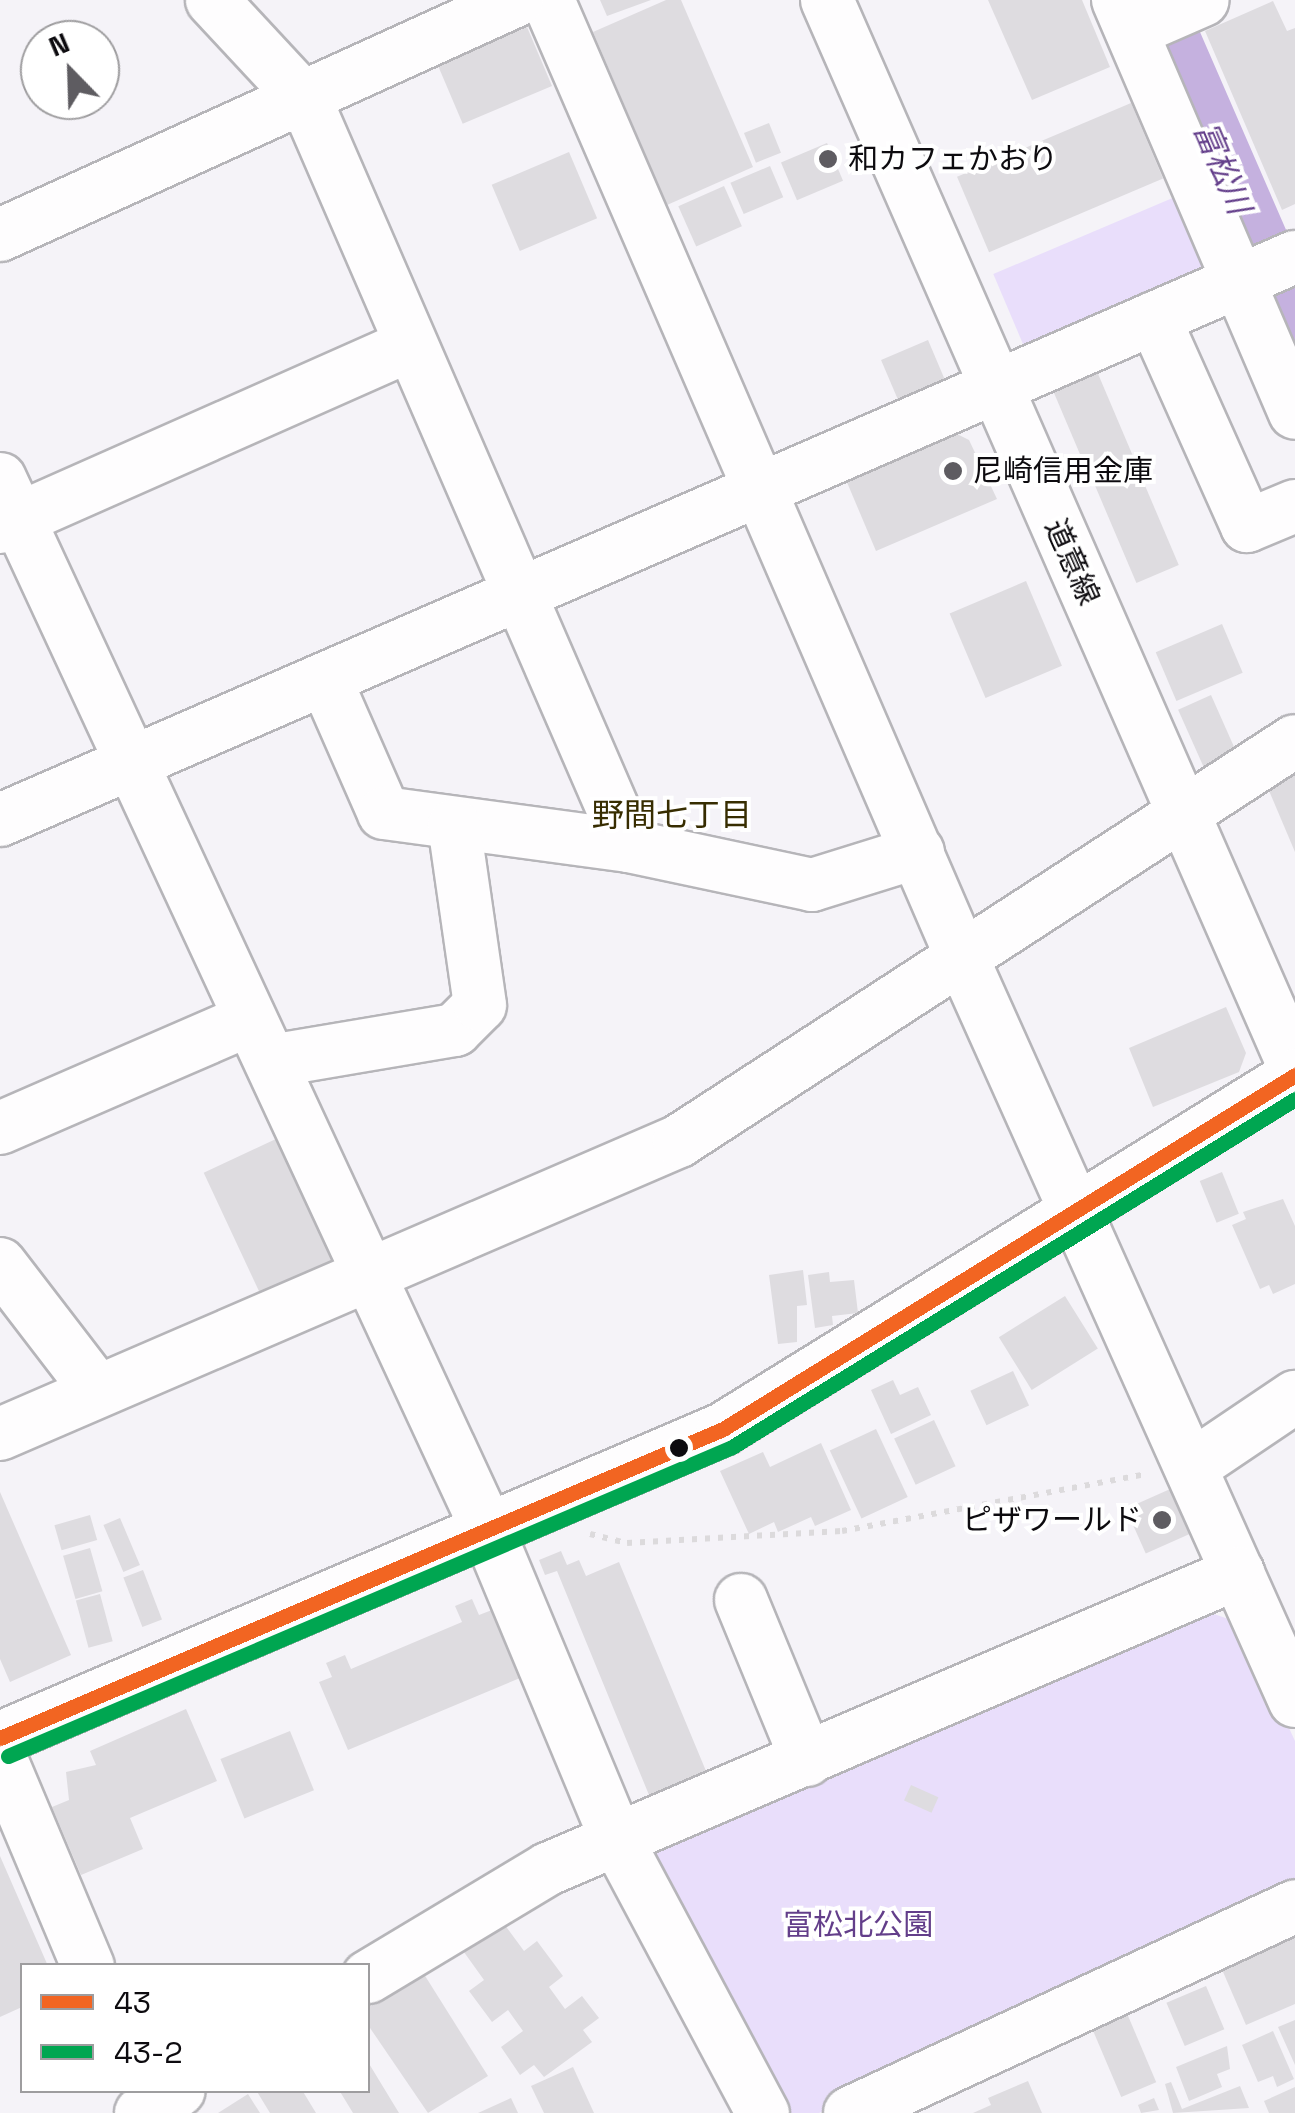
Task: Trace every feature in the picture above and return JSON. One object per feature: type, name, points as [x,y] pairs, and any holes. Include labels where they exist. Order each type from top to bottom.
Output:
[{"type":"street","points":[[212,0],[306,100],[629,846]]},
{"type":"street","points":[[548,0],[764,489],[964,960],[1082,1212],[1295,1701]]},
{"type":"street","name":"道意線","points":[[827,0],[1295,1071]]},
{"type":"street","points":[[0,235],[306,100],[492,5]]},
{"type":"street","points":[[1155,14],[1265,269],[1295,413]]},
{"type":"street","points":[[0,820],[1265,269]]},
{"type":"street","points":[[1154,318],[1247,526],[1295,506]]},
{"type":"street","points":[[410,345],[6,509],[133,764],[372,1277],[489,1533],[617,1840],[762,2113]]},
{"type":"street","points":[[326,681],[384,813],[629,846],[812,884],[918,852]]},
{"type":"street","points":[[0,1434],[96,1389],[372,1277],[679,1141],[964,960],[1295,741]]},
{"type":"street","points":[[0,1128],[260,1040],[455,1030],[480,1006],[454,825]]},
{"type":"street","points":[[0,1738],[489,1533],[748,1416],[1082,1212],[1295,1071]]},
{"type":"street","points":[[3,1273],[96,1389]]},
{"type":"street","points":[[1194,1466],[1295,1397]]},
{"type":"street","points":[[370,1976],[548,1869],[1238,1573]]},
{"type":"street","points":[[741,1600],[808,1760]]},
{"type":"street","points":[[0,1757],[87,1963]]},
{"type":"street","points":[[850,2113],[1295,1906]]},
{"type":"path","points":[[570,1529],[627,1542],[842,1531],[1194,1466]]},
{"type":"green space","points":[[1182,194],[1213,268],[1025,348],[993,274]]},
{"type":"green space","name":"富松北公園","points":[[1208,1612],[1240,1623],[1295,1741],[1295,1891],[819,2113],[781,2113],[648,1868],[659,1843]]},
{"type":"building","points":[[600,0],[651,0],[607,16]]},
{"type":"building","points":[[666,0],[681,0],[753,167],[667,205],[593,32]]},
{"type":"building","points":[[988,0],[1082,0],[1110,67],[1032,100]]},
{"type":"building","points":[[1273,1],[1287,31],[1295,28],[1295,204],[1282,210],[1205,31]]},
{"type":"building","points":[[527,27],[552,86],[463,124],[438,65]]},
{"type":"building","points":[[1131,103],[1163,178],[989,252],[957,177]]},
{"type":"building","points":[[769,123],[781,153],[756,163],[744,133]]},
{"type":"building","points":[[827,143],[843,181],[797,200],[781,163]]},
{"type":"building","points":[[569,152],[597,218],[520,251],[492,185]]},
{"type":"building","points":[[770,166],[783,197],[744,214],[730,183]]},
{"type":"building","points":[[724,186],[742,226],[696,247],[678,206]]},
{"type":"building","points":[[928,340],[948,387],[901,407],[881,360]]},
{"type":"building","points":[[1093,362],[1133,457],[1089,476],[1049,381]]},
{"type":"building","points":[[955,433],[969,440],[997,499],[876,551],[846,480]]},
{"type":"building","points":[[1135,462],[1179,565],[1136,583],[1093,480]]},
{"type":"building","points":[[1026,581],[1062,666],[986,698],[950,613]]},
{"type":"building","points":[[1222,624],[1243,673],[1176,701],[1156,652]]},
{"type":"building","points":[[1211,695],[1236,752],[1203,766],[1178,710]]},
{"type":"building","points":[[1295,775],[1295,852],[1267,786]]},
{"type":"building","points":[[1226,1007],[1246,1053],[1239,1072],[1153,1107],[1129,1048]]},
{"type":"building","points":[[278,1138],[335,1259],[260,1294],[204,1173]]},
{"type":"building","points":[[1222,1172],[1239,1214],[1217,1223],[1200,1181]]},
{"type":"building","points":[[1283,1199],[1295,1226],[1295,1284],[1273,1294],[1269,1285],[1260,1289],[1232,1225],[1246,1219],[1243,1212]]},
{"type":"building","points":[[803,1270],[807,1305],[797,1306],[797,1342],[778,1344],[769,1275]]},
{"type":"building","points":[[829,1272],[830,1282],[854,1280],[858,1313],[832,1316],[833,1325],[815,1328],[808,1275]]},
{"type":"building","points":[[1065,1296],[1098,1349],[1032,1390],[999,1337]]},
{"type":"building","points":[[1013,1371],[1029,1405],[986,1425],[970,1391]]},
{"type":"building","points":[[893,1380],[900,1395],[918,1387],[931,1415],[891,1434],[871,1390]]},
{"type":"building","points":[[934,1420],[956,1466],[916,1485],[894,1439]]},
{"type":"building","points":[[876,1429],[908,1497],[861,1519],[830,1451]]},
{"type":"building","points":[[821,1443],[851,1510],[815,1526],[811,1517],[778,1532],[774,1522],[749,1534],[720,1471],[763,1452],[770,1467]]},
{"type":"building","points":[[1177,1486],[1197,1531],[1146,1554],[1126,1509]]},
{"type":"building","points":[[0,1492],[71,1655],[10,1682],[0,1659]]},
{"type":"building","points":[[90,1515],[97,1540],[62,1550],[54,1525]]},
{"type":"building","points":[[120,1518],[140,1565],[123,1572],[103,1525]]},
{"type":"building","points":[[90,1548],[102,1591],[75,1599],[63,1556]]},
{"type":"building","points":[[561,1551],[567,1565],[579,1560],[586,1576],[619,1562],[706,1771],[649,1795],[557,1571],[545,1575],[539,1560]]},
{"type":"building","points":[[143,1570],[162,1619],[142,1627],[123,1578]]},
{"type":"building","points":[[100,1594],[113,1641],[89,1648],[76,1600]]},
{"type":"building","points":[[472,1599],[479,1615],[492,1610],[520,1678],[348,1750],[319,1682],[332,1677],[326,1663],[345,1655],[351,1669],[462,1622],[455,1606]]},
{"type":"building","points":[[186,1709],[217,1781],[130,1818],[143,1849],[81,1875],[52,1807],[69,1800],[66,1772],[96,1765],[90,1751]]},
{"type":"building","points":[[290,1731],[314,1790],[244,1818],[220,1759]]},
{"type":"building","points":[[911,1785],[938,1797],[931,1813],[904,1801]]},
{"type":"building","points":[[0,1856],[47,1963],[20,1963],[20,2008],[0,2017]]},
{"type":"building","points":[[496,1913],[524,1951],[537,1941],[563,1976],[549,1987],[565,2009],[582,1996],[599,2018],[583,2030],[592,2042],[544,2077],[534,2065],[520,2075],[501,2047],[523,2031],[508,2010],[492,2022],[469,1991],[484,1980],[456,1941]]},
{"type":"building","points":[[1295,1924],[1295,2004],[1246,2025],[1217,1958]]},
{"type":"building","points":[[422,1971],[488,2076],[428,2113],[370,2028],[370,2004]]},
{"type":"building","points":[[1206,1986],[1224,2029],[1185,2046],[1166,2003]]},
{"type":"building","points":[[1123,2004],[1156,2082],[1121,2097],[1088,2019]]},
{"type":"building","points":[[1295,2020],[1295,2065],[1278,2027]]},
{"type":"building","points":[[1273,2031],[1294,2079],[1277,2087],[1273,2076],[1258,2082],[1242,2045]]},
{"type":"building","points":[[1227,2046],[1230,2069],[1217,2074],[1222,2087],[1189,2101],[1176,2067]]},
{"type":"building","points":[[370,2065],[399,2113],[353,2113],[341,2093],[370,2093]]},
{"type":"building","points":[[573,2067],[594,2113],[544,2113],[531,2086]]},
{"type":"building","points":[[1028,2081],[1042,2113],[973,2113],[991,2105],[988,2098]]},
{"type":"building","points":[[1171,2082],[1182,2109],[1240,2086],[1249,2108],[1173,2113],[1165,2084]]},
{"type":"building","points":[[1295,2087],[1295,2113],[1269,2113],[1264,2101]]},
{"type":"building","points":[[258,2093],[304,2093],[316,2113],[270,2113]]},
{"type":"building","points":[[248,2094],[260,2113],[218,2113]]},
{"type":"building","points":[[511,2098],[518,2113],[478,2113]]},
{"type":"building","points":[[1154,2098],[1159,2110],[1141,2113],[1138,2105]]},
{"type":"waterway","name":"富松川","points":[[1149,0],[1295,335]]},
{"type":"transit line","name":"43","points":[[0,1738],[723,1429],[1295,1075]]},
{"type":"transit line","name":"43-2","points":[[8,1756],[732,1447],[1295,1099]]},
{"type":"place","name":"和カフェかおり","points":[[828,159]]},
{"type":"place","name":"尼崎信用金庫","points":[[953,471]]},
{"type":"place","name":"ピザワールド","points":[[1162,1520]]},
{"type":"district","name":"野間七丁目","points":[[672,815]]}]
